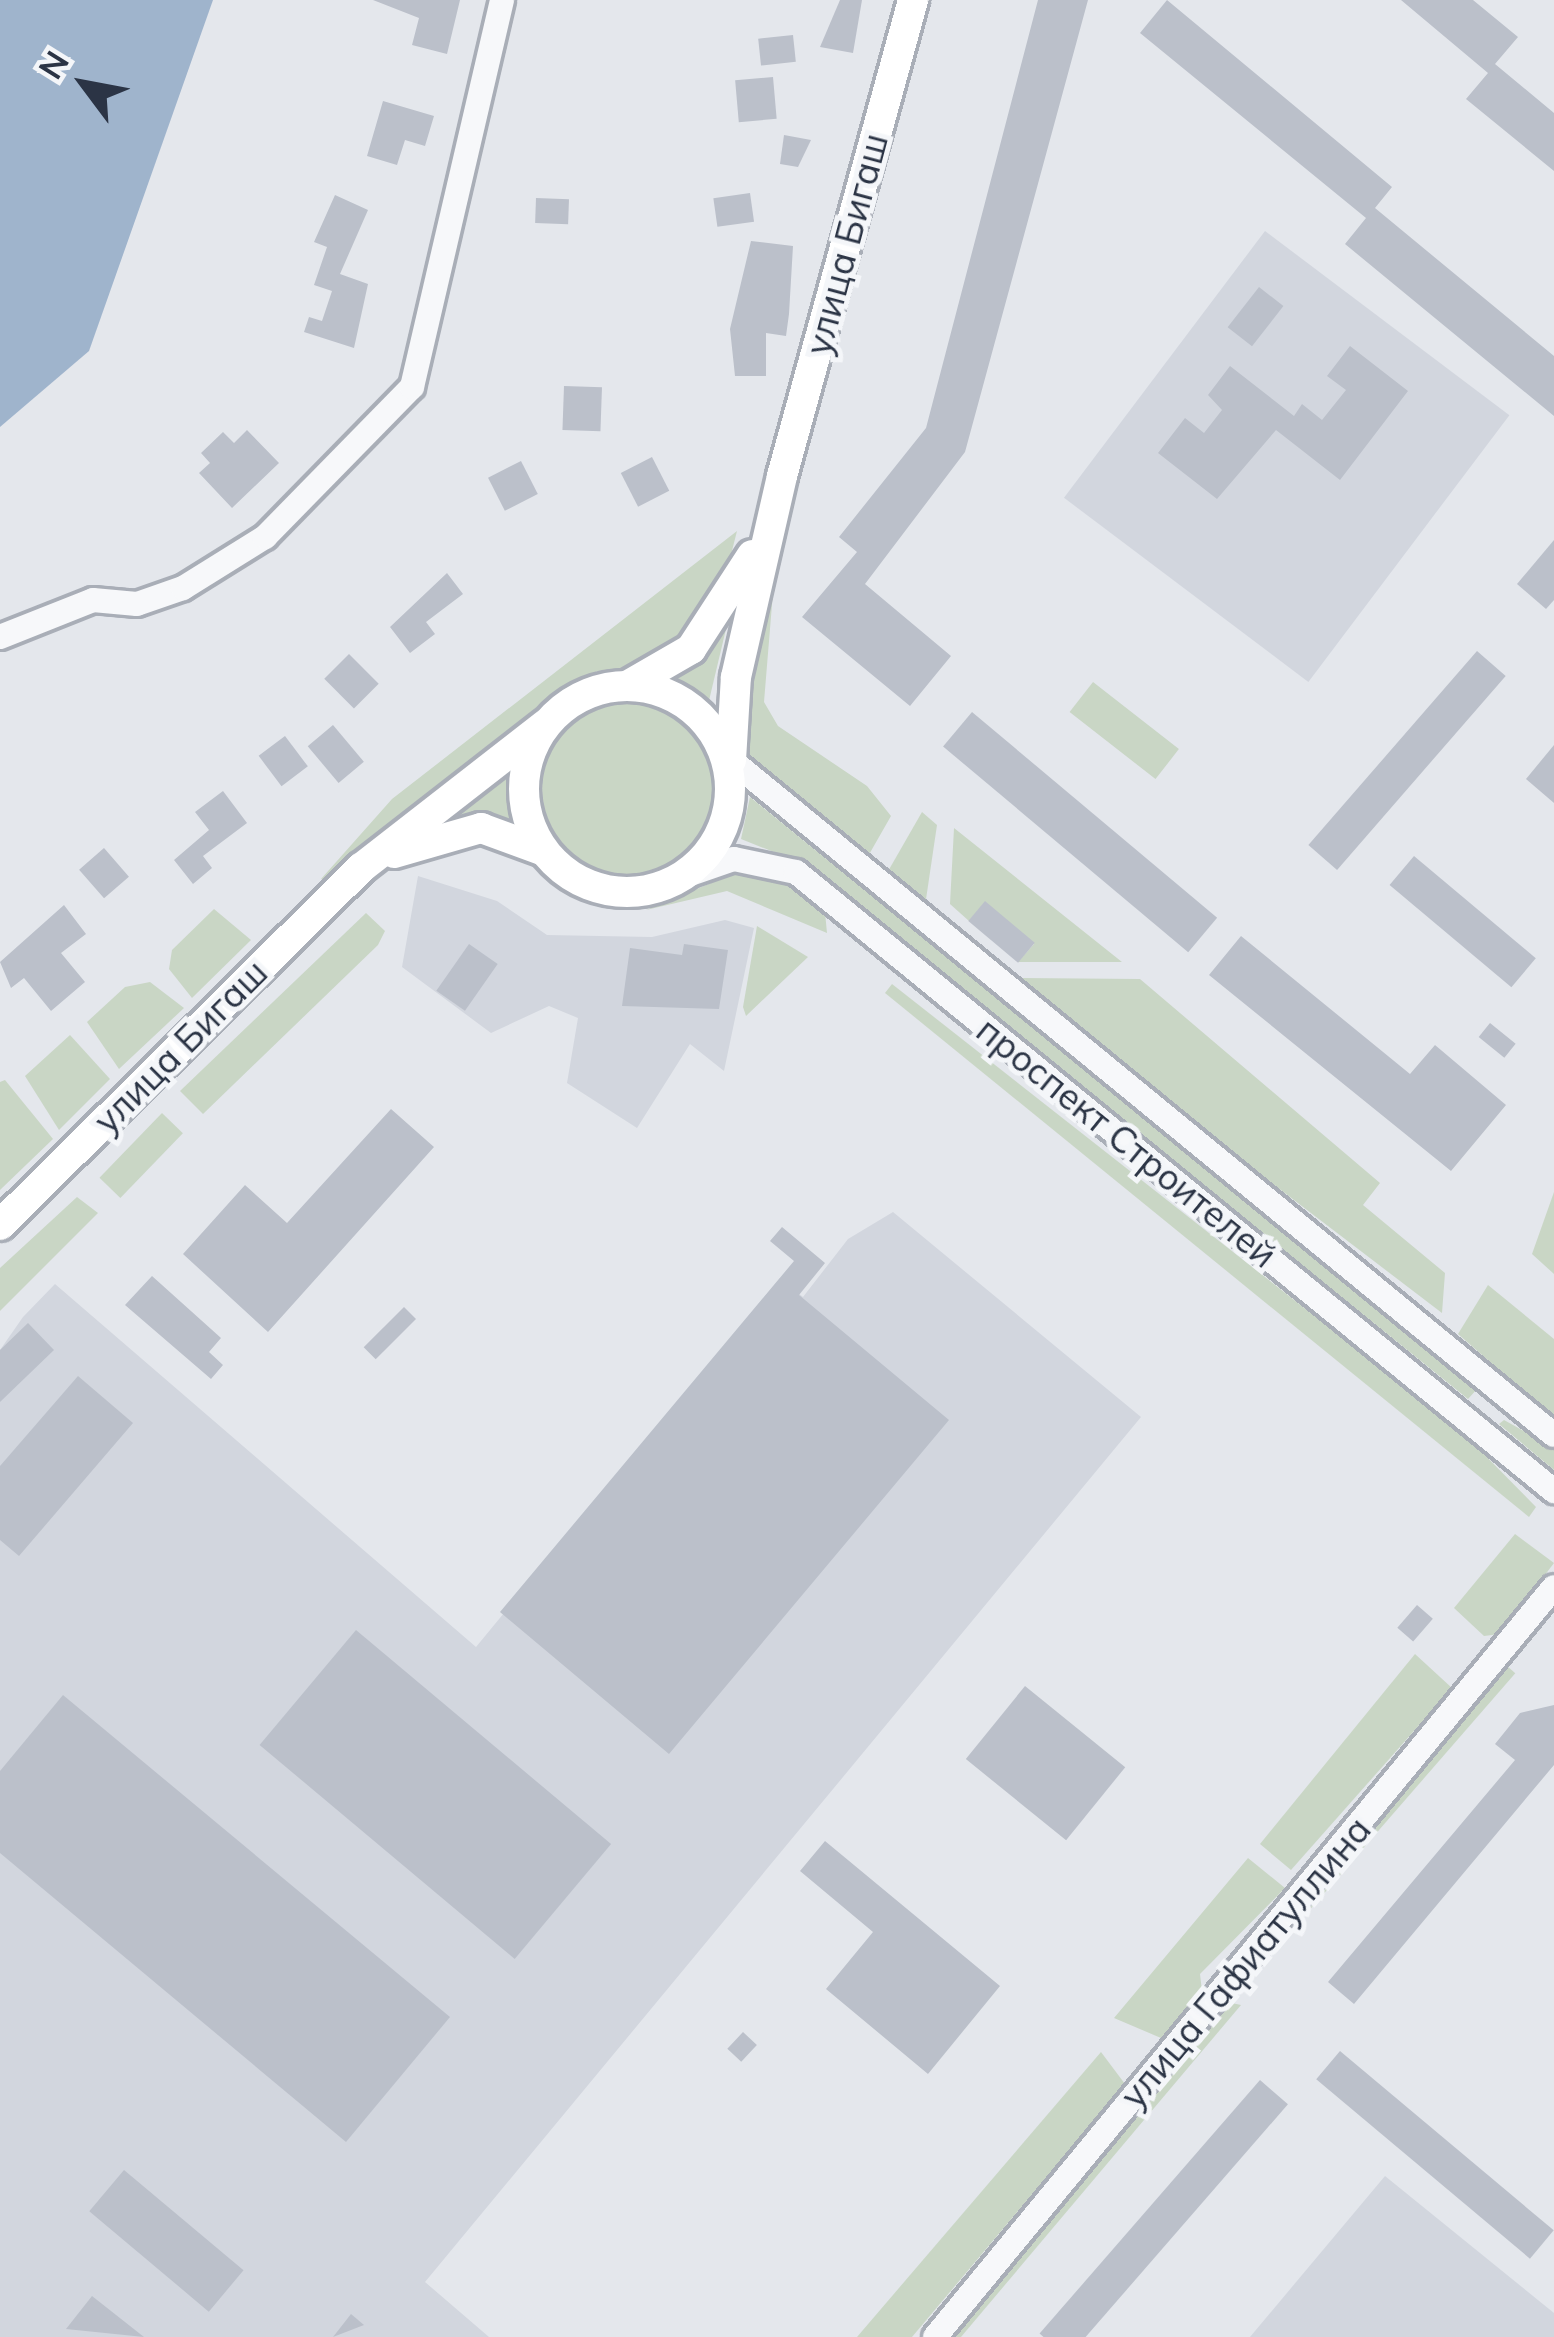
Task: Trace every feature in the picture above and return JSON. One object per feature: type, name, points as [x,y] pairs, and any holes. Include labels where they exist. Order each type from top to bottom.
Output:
[{"type":"main road","name":"улица Бигаш","points":[[731,760],[736,677],[780,489],[913,0]]},
{"type":"main road","name":"улица Бигаш","points":[[627,686],[713,622],[780,489]]},
{"type":"main road","points":[[627,686],[681,702],[731,760],[722,826],[679,878],[620,892],[564,872],[529,824],[523,791],[545,725],[569,704],[627,686]]},
{"type":"main road","name":"улица Бигаш","points":[[0,1225],[362,868],[545,725]]},
{"type":"main road","name":"улица Бигаш","points":[[362,868],[481,828],[535,844],[564,872]]},
{"type":"street","points":[[0,637],[93,600],[137,604],[183,588],[265,537],[412,387],[502,0]]},
{"type":"street","name":"проспект Строителей","points":[[731,760],[1554,1436]]},
{"type":"street","name":"проспект Строителей","points":[[679,878],[734,859],[796,872],[1554,1491]]},
{"type":"street","points":[[1474,1425],[1501,1392]]},
{"type":"street","name":"улица Гафиатуллина","points":[[935,2337],[1554,1587]]},
{"type":"shaded area","points":[[1265,231],[1509,415],[1308,682],[1064,498]]},
{"type":"shaded area","points":[[418,876],[497,901],[547,935],[652,937],[725,920],[754,928],[724,1071],[690,1044],[637,1128],[567,1083],[578,1018],[549,1006],[491,1033],[402,967]]},
{"type":"shaded area","points":[[893,1212],[1141,1417],[425,2282],[489,2337],[0,2337],[0,1350],[23,1317],[55,1284],[476,1647],[780,1278],[803,1297],[848,1239]]},
{"type":"shaded area","points":[[1385,2176],[1554,2313],[1554,2337],[1250,2337]]},
{"type":"green space","points":[[737,531],[719,602],[694,633],[636,670],[597,671],[331,883],[321,879],[392,799]]},
{"type":"green space","points":[[775,568],[764,702],[778,726],[867,786],[891,816],[867,858],[739,748]]},
{"type":"green space","points":[[726,629],[707,709],[670,683]]},
{"type":"green space","points":[[1093,682],[1179,749],[1155,779],[1070,712]]},
{"type":"green space","points":[[628,703],[661,710],[689,728],[707,756],[714,789],[707,822],[689,850],[661,868],[628,875],[595,868],[567,850],[549,822],[542,789],[549,756],[567,728],[595,710]]},
{"type":"green space","points":[[514,766],[513,822],[483,811],[426,828]]},
{"type":"green space","points":[[750,797],[1478,1388],[1468,1399],[804,864],[741,839]]},
{"type":"green space","points":[[922,812],[937,825],[925,906],[887,873]]},
{"type":"green space","points":[[954,828],[1122,962],[1018,962],[1034,944],[985,902],[969,921],[950,904]]},
{"type":"green space","points":[[740,871],[795,887],[825,912],[827,933],[727,891],[646,910]]},
{"type":"green space","points":[[214,909],[251,940],[192,998],[169,969],[172,950]]},
{"type":"green space","points":[[366,913],[385,931],[378,945],[203,1114],[180,1091]]},
{"type":"green space","points":[[757,926],[808,957],[746,1016],[743,1007]]},
{"type":"green space","points":[[1021,978],[1140,979],[1380,1183],[1363,1205],[1445,1273],[1442,1313],[1046,1011]]},
{"type":"green space","points":[[150,982],[184,1008],[119,1069],[87,1022],[125,987]]},
{"type":"green space","points":[[892,984],[1461,1431],[1536,1507],[1529,1517],[885,993]]},
{"type":"green space","points":[[70,1035],[110,1079],[59,1130],[25,1076]]},
{"type":"green space","points":[[5,1080],[53,1139],[0,1190],[0,1082]]},
{"type":"green space","points":[[162,1113],[183,1133],[120,1198],[99,1178]]},
{"type":"green space","points":[[1554,1192],[1554,1274],[1532,1254]]},
{"type":"green space","points":[[77,1197],[98,1213],[0,1311],[0,1268]]},
{"type":"green space","points":[[1488,1285],[1554,1339],[1554,1418],[1458,1334]]},
{"type":"green space","points":[[1504,1420],[1554,1448],[1554,1470],[1499,1424]]},
{"type":"green space","points":[[1515,1534],[1554,1563],[1500,1634],[1484,1636],[1454,1608]]},
{"type":"green space","points":[[1415,1654],[1452,1688],[1291,1870],[1260,1844]]},
{"type":"green space","points":[[1507,1666],[1515,1673],[1254,1974],[1245,1967]]},
{"type":"green space","points":[[1248,1858],[1285,1888],[1200,1974],[1202,1991],[1161,2038],[1114,2018]]},
{"type":"green space","points":[[1227,2002],[1241,2005],[961,2337],[948,2337]]},
{"type":"green space","points":[[1101,2052],[1125,2084],[912,2337],[857,2337]]},
{"type":"water","points":[[0,0],[213,0],[89,351],[0,427]]},
{"type":"building","points":[[373,0],[460,0],[447,54],[412,45],[419,18]]},
{"type":"building","points":[[840,0],[862,0],[853,53],[820,47]]},
{"type":"building","points":[[1038,0],[1088,0],[965,452],[865,584],[951,656],[910,706],[802,617],[857,552],[839,537],[926,428]]},
{"type":"building","points":[[1167,0],[1392,187],[1375,208],[1554,356],[1554,416],[1345,244],[1366,218],[1140,33]]},
{"type":"building","points":[[1401,0],[1473,0],[1518,37],[1495,64],[1554,113],[1554,171],[1466,99],[1488,73]]},
{"type":"building","points":[[793,35],[796,62],[761,66],[758,39]]},
{"type":"building","points":[[773,77],[777,119],[739,122],[735,80]]},
{"type":"building","points":[[383,101],[434,116],[425,146],[405,140],[397,165],[367,156]]},
{"type":"building","points":[[784,135],[811,140],[798,167],[780,164]]},
{"type":"building","points":[[750,193],[754,222],[717,227],[713,198]]},
{"type":"building","points":[[335,195],[368,210],[340,274],[368,284],[354,348],[304,332],[309,317],[322,321],[332,291],[314,285],[327,247],[314,242]]},
{"type":"building","points":[[536,198],[569,199],[568,224],[535,223]]},
{"type":"building","points":[[751,241],[793,246],[789,314],[786,336],[766,333],[766,376],[735,376],[730,329]]},
{"type":"building","points":[[1259,287],[1283,306],[1252,346],[1228,327]]},
{"type":"building","points":[[1350,346],[1408,391],[1340,480],[1276,430],[1217,499],[1158,453],[1185,418],[1204,433],[1222,410],[1208,395],[1230,366],[1294,416],[1302,404],[1322,420],[1346,390],[1327,376]]},
{"type":"building","points":[[564,386],[602,387],[600,431],[562,430]]},
{"type":"building","points":[[247,430],[279,463],[232,508],[199,473],[210,463],[201,453],[223,432],[234,443]]},
{"type":"building","points":[[652,457],[669,491],[638,507],[621,473]]},
{"type":"building","points":[[521,461],[538,494],[505,511],[488,478]]},
{"type":"building","points":[[1554,540],[1554,600],[1546,609],[1517,584]]},
{"type":"building","points":[[447,573],[463,594],[426,622],[435,634],[410,653],[390,627]]},
{"type":"building","points":[[1477,651],[1506,676],[1337,870],[1308,845]]},
{"type":"building","points":[[349,654],[379,684],[354,708],[324,679]]},
{"type":"building","points":[[972,712],[1217,918],[1188,952],[943,746]]},
{"type":"building","points":[[333,725],[364,762],[339,783],[308,746]]},
{"type":"building","points":[[285,736],[308,766],[282,786],[259,756]]},
{"type":"building","points":[[1554,745],[1554,803],[1526,779]]},
{"type":"building","points":[[223,791],[247,823],[203,856],[212,868],[193,884],[174,860],[209,830],[195,812]]},
{"type":"building","points":[[104,848],[129,877],[104,898],[79,870]]},
{"type":"building","points":[[1414,856],[1536,958],[1511,987],[1390,885]]},
{"type":"building","points":[[985,901],[1035,943],[1018,963],[968,921]]},
{"type":"building","points":[[64,905],[86,934],[61,953],[85,982],[51,1011],[24,978],[11,988],[0,962]]},
{"type":"building","points":[[1241,936],[1410,1074],[1435,1045],[1506,1105],[1451,1171],[1209,975]]},
{"type":"building","points":[[469,944],[498,964],[465,1011],[436,991]]},
{"type":"building","points":[[684,944],[728,950],[719,1009],[622,1006],[630,948],[682,955]]},
{"type":"building","points":[[1490,1023],[1516,1044],[1504,1058],[1479,1037]]},
{"type":"building","points":[[391,1109],[434,1147],[268,1332],[183,1254],[245,1185],[287,1223]]},
{"type":"building","points":[[782,1227],[825,1263],[799,1295],[949,1420],[669,1754],[500,1612],[794,1261],[770,1241]]},
{"type":"building","points":[[152,1276],[221,1338],[209,1352],[223,1365],[211,1379],[125,1305]]},
{"type":"building","points":[[404,1307],[416,1319],[376,1359],[364,1347]]},
{"type":"building","points":[[28,1323],[54,1350],[0,1402],[0,1350]]},
{"type":"building","points":[[78,1376],[133,1423],[19,1556],[0,1540],[0,1466]]},
{"type":"building","points":[[1417,1605],[1433,1619],[1413,1641],[1397,1628]]},
{"type":"building","points":[[356,1630],[611,1844],[515,1959],[260,1745]]},
{"type":"building","points":[[1025,1686],[1125,1767],[1066,1840],[966,1759]]},
{"type":"building","points":[[63,1695],[450,2017],[346,2142],[0,1853],[0,1771]]},
{"type":"building","points":[[1554,1705],[1554,1765],[1354,2004],[1328,1982],[1515,1760],[1495,1744],[1520,1713]]},
{"type":"building","points":[[825,1841],[1000,1986],[928,2074],[826,1989],[873,1932],[800,1871]]},
{"type":"building","points":[[743,2032],[757,2045],[741,2062],[727,2049]]},
{"type":"building","points":[[1340,2051],[1554,2230],[1530,2259],[1316,2079]]},
{"type":"building","points":[[1260,2080],[1288,2104],[1086,2337],[1040,2334]]},
{"type":"building","points":[[124,2170],[244,2270],[209,2312],[89,2211]]},
{"type":"building","points":[[92,2296],[144,2337],[66,2329]]},
{"type":"building","points":[[351,2314],[364,2325],[333,2337]]}]
